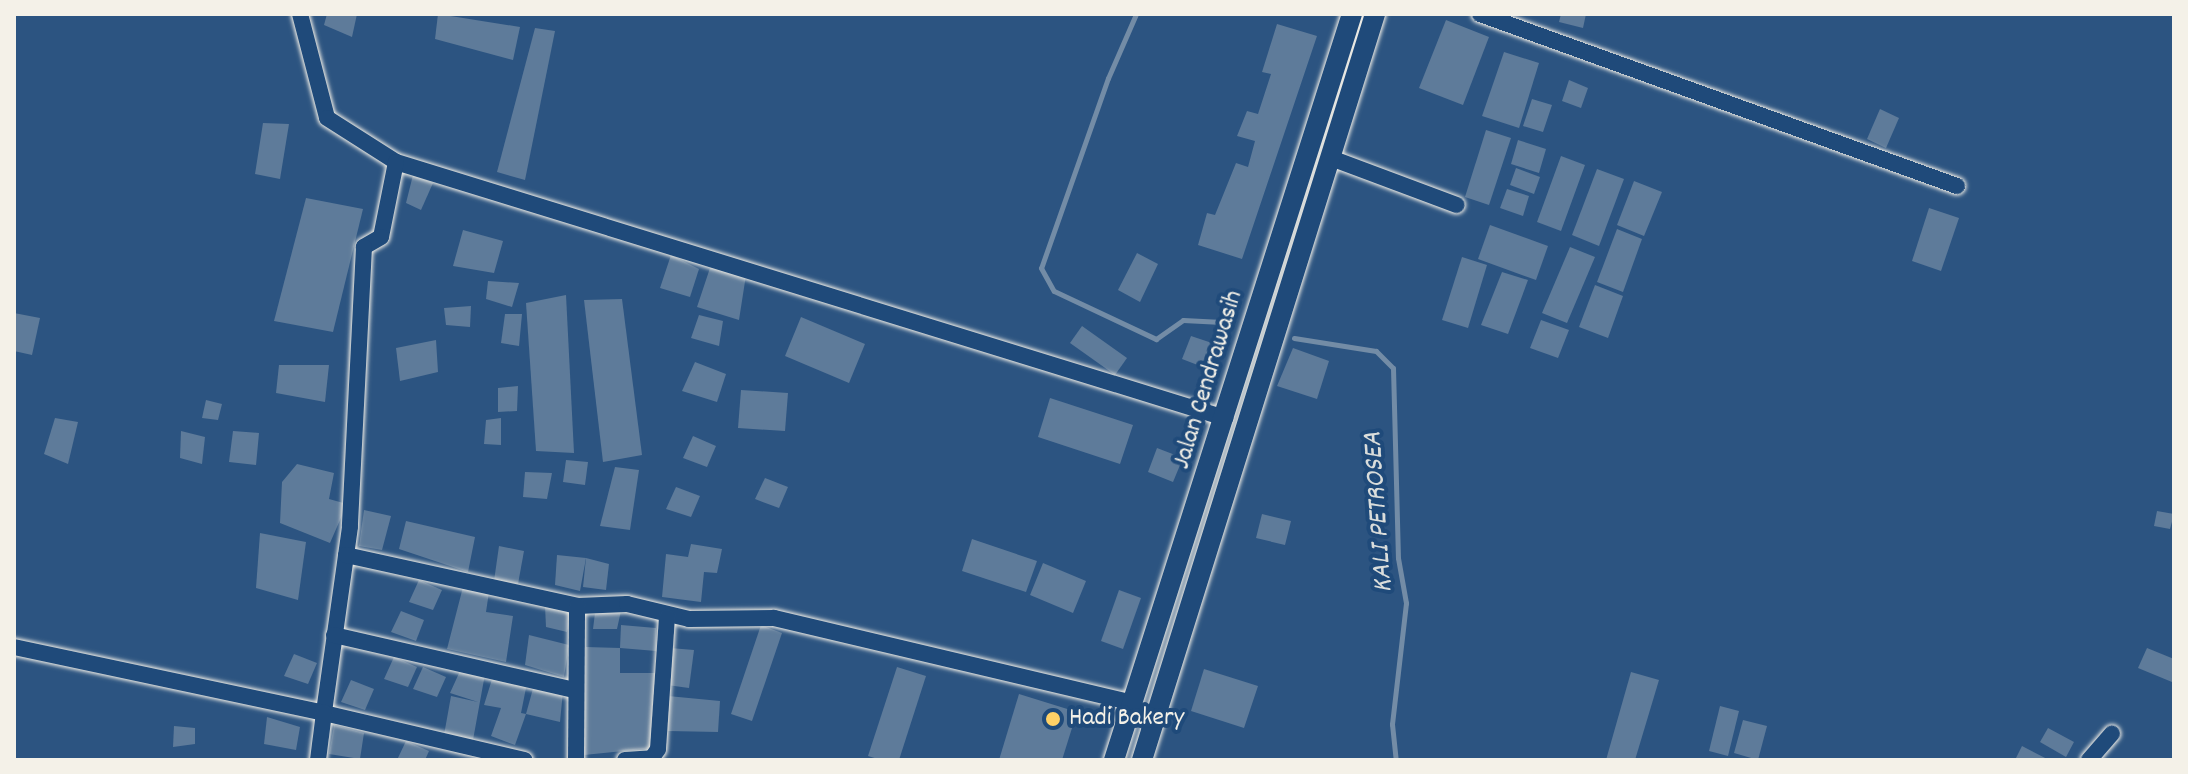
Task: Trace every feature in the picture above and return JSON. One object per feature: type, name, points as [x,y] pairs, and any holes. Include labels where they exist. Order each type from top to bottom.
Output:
[{"type":"main road","name":"Jalan Cendrawasih","points":[[1114,760],[1352,14]]},
{"type":"main road","name":"Jalan Cendrawasih","points":[[1142,760],[1375,14]]},
{"type":"street","points":[[300,14],[327,118],[396,162],[1225,418]]},
{"type":"street","points":[[1480,14],[1957,186]]},
{"type":"street","points":[[1331,158],[1457,205]]},
{"type":"street","points":[[318,760],[355,472],[363,253],[381,237],[396,162]]},
{"type":"street","points":[[346,555],[577,606],[627,604],[667,617],[774,618],[1134,703]]},
{"type":"street","points":[[576,760],[577,606]]},
{"type":"street","points":[[625,760],[652,758],[658,749],[667,617]]},
{"type":"street","points":[[334,635],[575,690]]},
{"type":"street","points":[[14,647],[324,713],[525,760]]},
{"type":"street","points":[[2089,760],[2112,734]]},
{"type":"building","points":[[327,14],[357,14],[352,37],[324,25]]},
{"type":"building","points":[[438,14],[520,27],[513,60],[435,39]]},
{"type":"building","points":[[1561,14],[1586,14],[1583,28],[1559,22]]},
{"type":"building","points":[[1446,20],[1489,37],[1463,105],[1419,88]]},
{"type":"building","points":[[1277,24],[1317,36],[1242,259],[1198,245],[1207,213],[1215,215],[1236,163],[1248,167],[1255,141],[1237,136],[1247,111],[1258,114],[1271,74],[1262,72]]},
{"type":"building","points":[[535,28],[555,31],[525,180],[497,172]]},
{"type":"building","points":[[1504,52],[1539,63],[1519,128],[1482,116]]},
{"type":"building","points":[[1569,80],[1588,88],[1581,108],[1562,101]]},
{"type":"building","points":[[1532,99],[1552,105],[1543,132],[1523,126]]},
{"type":"building","points":[[1880,109],[1899,118],[1886,148],[1867,139]]},
{"type":"building","points":[[263,123],[289,124],[280,179],[255,174]]},
{"type":"building","points":[[1486,130],[1511,138],[1489,205],[1465,197]]},
{"type":"building","points":[[1518,140],[1546,149],[1539,173],[1511,164]]},
{"type":"building","points":[[1561,156],[1585,165],[1561,231],[1537,222]]},
{"type":"building","points":[[1516,168],[1540,177],[1534,194],[1510,185]]},
{"type":"building","points":[[1597,169],[1624,179],[1599,246],[1572,235]]},
{"type":"building","points":[[413,175],[433,183],[421,210],[406,203]]},
{"type":"building","points":[[1634,181],[1662,192],[1644,236],[1617,225]]},
{"type":"building","points":[[1507,189],[1529,196],[1523,216],[1500,208]]},
{"type":"building","points":[[306,198],[363,209],[333,332],[274,321]]},
{"type":"building","points":[[1929,208],[1959,218],[1941,271],[1912,261]]},
{"type":"building","points":[[1490,225],[1548,246],[1536,280],[1478,259]]},
{"type":"building","points":[[1617,229],[1642,239],[1623,292],[1597,282]]},
{"type":"building","points":[[463,230],[503,241],[494,273],[453,266]]},
{"type":"building","points":[[1570,247],[1595,257],[1567,323],[1542,313]]},
{"type":"building","points":[[1137,253],[1158,264],[1140,302],[1118,290]]},
{"type":"building","points":[[671,255],[699,269],[690,297],[660,288]]},
{"type":"building","points":[[1462,257],[1487,265],[1468,328],[1442,320]]},
{"type":"building","points":[[712,262],[746,275],[739,320],[697,307]]},
{"type":"building","points":[[1502,272],[1528,280],[1508,334],[1481,325]]},
{"type":"building","points":[[488,281],[519,283],[512,307],[486,299]]},
{"type":"building","points":[[1595,285],[1623,296],[1608,338],[1579,327]]},
{"type":"building","points":[[566,295],[574,453],[536,451],[526,303]]},
{"type":"building","points":[[622,299],[642,455],[603,462],[584,300]]},
{"type":"building","points":[[471,306],[470,327],[446,325],[444,308]]},
{"type":"building","points":[[14,313],[40,318],[32,355],[14,351]]},
{"type":"building","points":[[505,314],[522,314],[519,346],[501,343]]},
{"type":"building","points":[[699,315],[723,321],[719,346],[691,338]]},
{"type":"building","points":[[801,317],[865,344],[849,383],[785,356]]},
{"type":"building","points":[[1541,320],[1569,330],[1558,358],[1530,348]]},
{"type":"building","points":[[1082,326],[1127,358],[1115,375],[1070,343]]},
{"type":"building","points":[[1191,336],[1224,347],[1216,372],[1182,359]]},
{"type":"building","points":[[436,340],[438,372],[400,381],[396,348]]},
{"type":"building","points":[[1293,348],[1329,361],[1317,399],[1277,386]]},
{"type":"building","points":[[695,362],[726,374],[717,402],[682,391]]},
{"type":"building","points":[[279,365],[329,365],[325,402],[276,393]]},
{"type":"building","points":[[518,386],[517,411],[498,412],[498,388]]},
{"type":"building","points":[[741,390],[788,393],[785,431],[738,428]]},
{"type":"building","points":[[1050,398],[1133,425],[1120,464],[1038,437]]},
{"type":"building","points":[[206,400],[222,404],[218,420],[202,418]]},
{"type":"building","points":[[55,418],[78,422],[68,464],[44,454]]},
{"type":"building","points":[[501,418],[501,445],[484,444],[486,420]]},
{"type":"building","points":[[181,431],[205,437],[202,464],[180,458]]},
{"type":"building","points":[[233,431],[259,433],[256,465],[229,462]]},
{"type":"building","points":[[693,436],[716,446],[707,467],[683,458]]},
{"type":"building","points":[[1157,448],[1183,458],[1173,482],[1148,472]]},
{"type":"building","points":[[566,460],[588,462],[585,485],[563,482]]},
{"type":"building","points":[[297,464],[334,473],[329,499],[347,504],[330,543],[280,523],[282,482]]},
{"type":"building","points":[[615,467],[639,470],[630,530],[600,526]]},
{"type":"building","points":[[525,472],[552,473],[547,499],[523,497]]},
{"type":"building","points":[[765,478],[788,487],[779,508],[755,499]]},
{"type":"building","points":[[676,487],[700,496],[691,517],[666,509]]},
{"type":"building","points":[[364,510],[391,516],[382,550],[359,546]]},
{"type":"building","points":[[2157,511],[2174,514],[2170,529],[2154,526]]},
{"type":"building","points":[[1262,514],[1291,521],[1285,545],[1256,538]]},
{"type":"building","points":[[406,521],[475,537],[468,572],[399,549]]},
{"type":"building","points":[[260,533],[306,542],[298,600],[256,588]]},
{"type":"building","points":[[972,539],[1037,561],[1026,592],[962,571]]},
{"type":"building","points":[[691,544],[722,549],[717,573],[704,572],[701,602],[662,597],[666,554],[688,557]]},
{"type":"building","points":[[499,546],[524,551],[518,584],[494,581]]},
{"type":"building","points":[[557,555],[586,558],[580,591],[555,585]]},
{"type":"building","points":[[586,558],[609,564],[606,590],[583,587]]},
{"type":"building","points":[[1043,563],[1086,581],[1073,613],[1030,595]]},
{"type":"building","points":[[419,580],[442,590],[433,610],[409,602]]},
{"type":"building","points":[[463,587],[489,592],[486,612],[513,616],[506,662],[447,649]]},
{"type":"building","points":[[1119,590],[1141,598],[1123,649],[1101,641]]},
{"type":"building","points":[[596,605],[622,606],[617,629],[593,629]]},
{"type":"building","points":[[545,606],[573,609],[567,632],[546,627]]},
{"type":"building","points":[[401,611],[424,620],[416,641],[391,632]]},
{"type":"building","points":[[621,625],[656,628],[656,651],[620,648]]},
{"type":"building","points":[[761,625],[782,633],[752,721],[731,714]]},
{"type":"building","points":[[529,635],[569,645],[564,677],[525,665]]},
{"type":"building","points":[[586,647],[620,648],[620,673],[655,673],[653,748],[584,755]]},
{"type":"building","points":[[670,648],[694,650],[689,688],[667,685]]},
{"type":"building","points":[[2147,648],[2174,659],[2172,682],[2138,668]]},
{"type":"building","points":[[294,654],[317,663],[308,684],[284,676]]},
{"type":"building","points":[[394,657],[417,667],[408,687],[384,679]]},
{"type":"building","points":[[423,667],[446,677],[437,697],[413,689]]},
{"type":"building","points":[[897,667],[926,676],[899,760],[881,760],[868,756]]},
{"type":"building","points":[[1204,669],[1258,686],[1244,728],[1191,711]]},
{"type":"building","points":[[460,671],[485,674],[473,740],[444,735],[451,696],[478,702],[450,693]]},
{"type":"building","points":[[1631,672],[1659,680],[1635,760],[1606,760]]},
{"type":"building","points":[[493,676],[527,683],[521,713],[526,714],[515,745],[491,736],[501,708],[484,705]]},
{"type":"building","points":[[351,680],[374,689],[365,710],[341,702]]},
{"type":"building","points":[[534,685],[563,691],[560,722],[526,714]]},
{"type":"building","points":[[1019,694],[1077,712],[1062,760],[999,760]]},
{"type":"building","points":[[668,696],[720,701],[718,732],[668,731]]},
{"type":"building","points":[[1720,706],[1739,711],[1728,756],[1709,751]]},
{"type":"building","points":[[267,717],[300,727],[296,750],[264,744]]},
{"type":"building","points":[[1743,720],[1767,726],[1758,760],[1734,753]]},
{"type":"building","points":[[334,725],[364,733],[360,759],[329,754]]},
{"type":"building","points":[[174,726],[195,728],[195,744],[173,747]]},
{"type":"building","points":[[2048,728],[2074,742],[2066,757],[2040,742]]},
{"type":"building","points":[[406,741],[429,751],[425,760],[397,760]]},
{"type":"building","points":[[2022,746],[2049,760],[2015,760]]},
{"type":"waterway","name":"KALI PETROSEA","points":[[1136,14],[1108,78],[1041,268],[1054,291],[1156,339],[1183,320],[1222,322]]},
{"type":"waterway","name":"KALI PETROSEA","points":[[1294,338],[1376,351],[1393,368],[1398,558],[1406,603],[1392,724],[1396,760]]},
{"type":"place","name":"Hadi Bakery","points":[[1053,719]]}]
